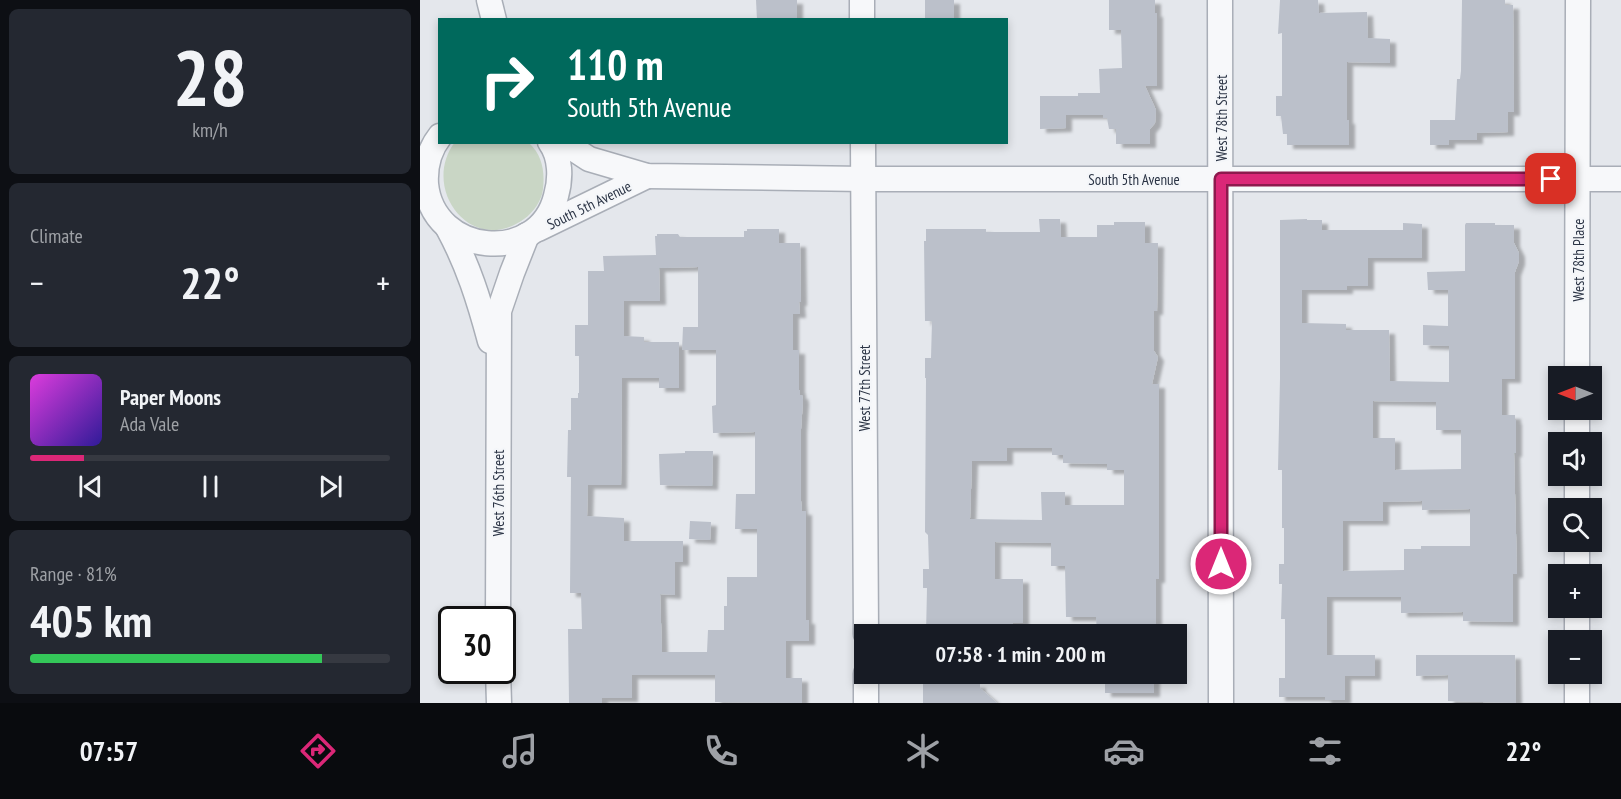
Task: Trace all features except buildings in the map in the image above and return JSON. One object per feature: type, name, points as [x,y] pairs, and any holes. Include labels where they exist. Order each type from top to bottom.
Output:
[{"type":"street","points":[[484,18],[488,0]]},
{"type":"street","points":[[488,0],[493,18]]},
{"type":"street","points":[[862,0],[862,18]]},
{"type":"street","name":"West 78th Street","points":[[1221,0],[1221,703]]},
{"type":"street","name":"West 78th Place","points":[[1577,366],[1578,0]]},
{"type":"street","name":"West 76th Street","points":[[432,140],[425,173],[427,192],[433,209],[461,253],[477,294],[497,366]]},
{"type":"street","points":[[529,234],[545,220],[554,207],[560,183],[558,163],[552,144]]},
{"type":"street","name":"South 5th Avenue","points":[[565,144],[589,159],[647,176],[864,179],[1621,179]]},
{"type":"street","name":"West 77th Street","points":[[863,144],[866,624]]},
{"type":"street","name":"South 5th Avenue","points":[[420,214],[445,225],[465,239],[486,245],[507,243],[647,176]]},
{"type":"street","name":"West 76th Street","points":[[498,606],[497,366],[499,310],[529,234]]},
{"type":"street","points":[[498,684],[499,703]]},
{"type":"street","points":[[866,684],[866,703]]},
{"type":"street","points":[[1576,703],[1577,684]]},
{"type":"green space","points":[[454,144],[530,144],[542,164],[541,197],[531,213],[524,219],[504,228],[486,229],[470,223],[456,212],[447,197],[444,179],[446,160]]},
{"type":"route","points":[[1221,564],[1221,179],[1551,179]]}]
